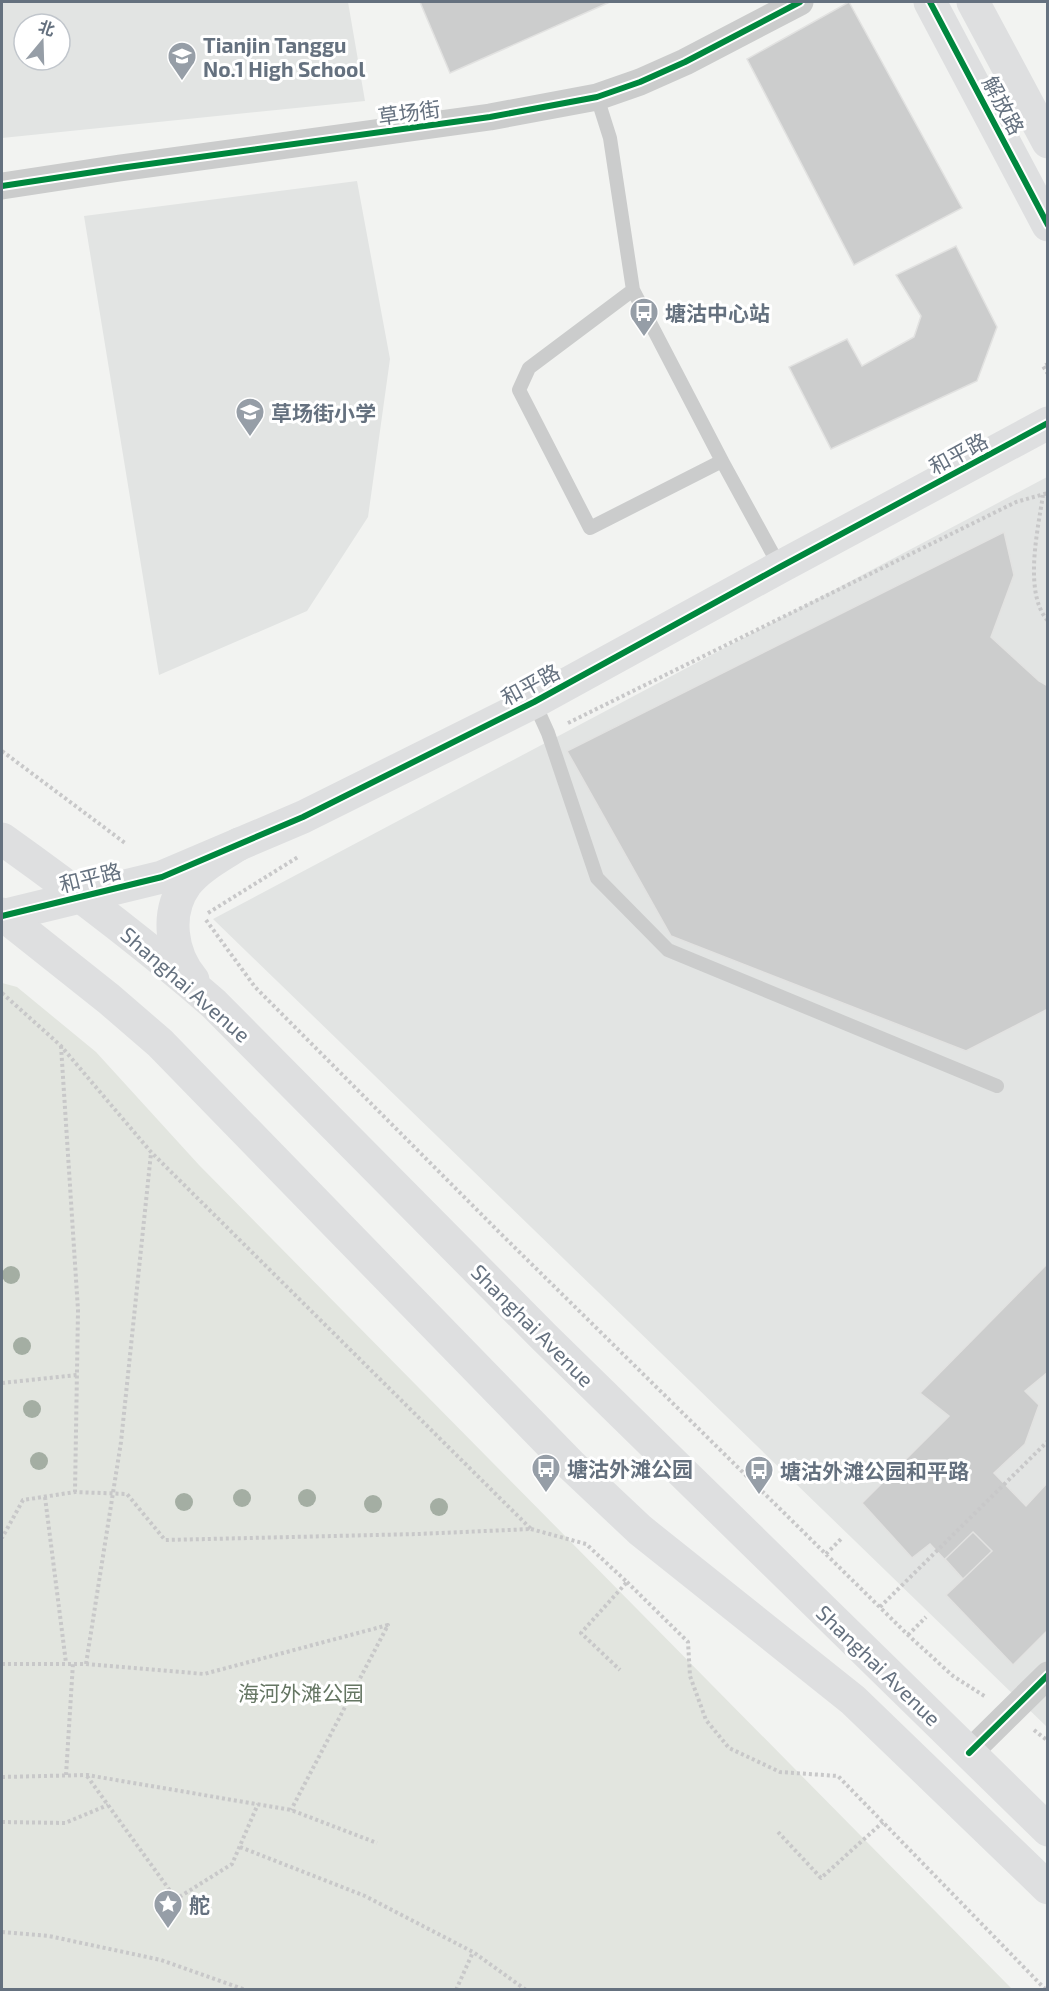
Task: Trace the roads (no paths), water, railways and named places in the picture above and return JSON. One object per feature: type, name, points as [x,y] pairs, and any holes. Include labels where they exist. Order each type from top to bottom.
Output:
[{"type":"main road","name":"解放路","points":[[930,2],[1047,225]]},
{"type":"main road","name":"解放路","points":[[973,2],[1047,142]]},
{"type":"main road","name":"和平路","points":[[2,915],[162,877],[303,817],[534,702],[1047,423]]},
{"type":"main road","name":"Shanghai Avenue","points":[[2,839],[81,896],[158,956],[214,1004],[553,1345],[1047,1830]]},
{"type":"main road","points":[[214,1004],[190,976],[180,959],[174,942],[174,916],[176,904],[187,884],[211,863],[239,844]]},
{"type":"main road","name":"Shanghai Avenue","points":[[2,915],[109,999],[160,1043],[571,1465],[640,1530],[853,1700],[1047,1888]]},
{"type":"street","name":"草场街","points":[[2,186],[490,117],[597,98],[685,62],[800,2]]},
{"type":"street","points":[[969,1753],[1047,1675]]},
{"type":"lane","points":[[597,98],[610,138],[633,290],[780,567]]},
{"type":"lane","points":[[633,290],[529,368],[519,390],[590,528],[722,461]]},
{"type":"lane","points":[[534,702],[549,733],[597,878],[668,950],[997,1086]]},
{"type":"place","name":"Tianjin Tanggu No.1 High School","points":[[182,82]]},
{"type":"place","name":"塘沽中心站","points":[[644,338]]},
{"type":"place","name":"草场街小学","points":[[250,438]]},
{"type":"place","name":"塘沽外滩公园","points":[[546,1494]]},
{"type":"place","name":"塘沽外滩公园和平路","points":[[759,1496]]},
{"type":"place","name":"舵","points":[[168,1930]]},
{"type":"park label","name":"海河外滩公园","points":[[301,1692]]}]
